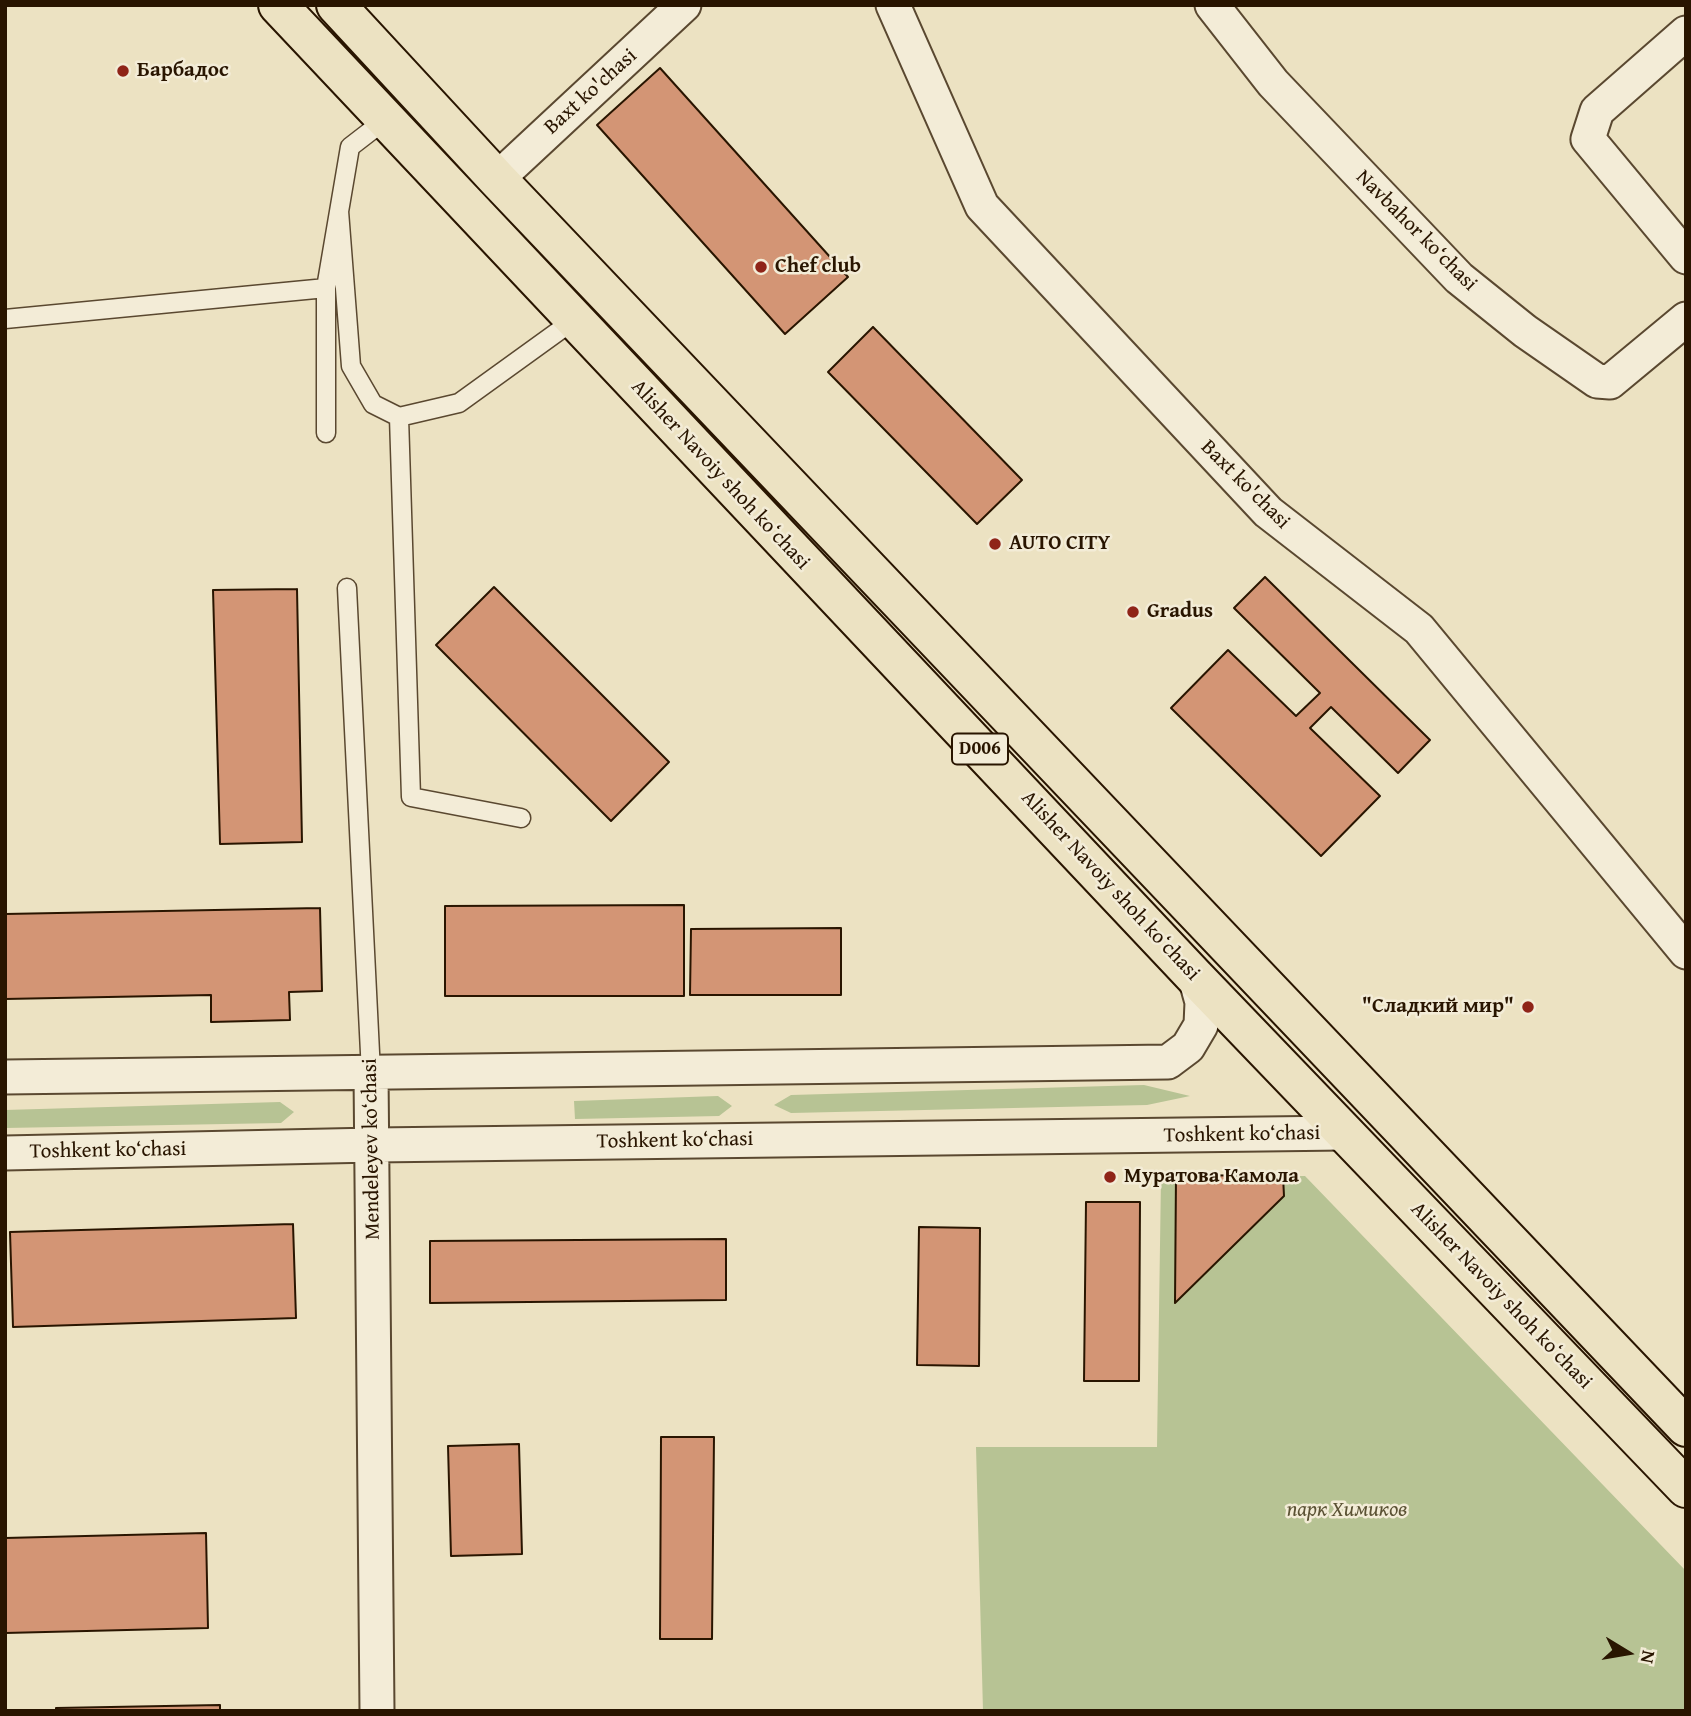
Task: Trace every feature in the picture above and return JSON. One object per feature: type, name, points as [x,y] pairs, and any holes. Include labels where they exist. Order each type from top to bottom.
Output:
[{"type":"main road","name":"Alisher Navoiy shoh koʻchasi","points":[[278,5],[1195,977],[1686,1488]]},
{"type":"main road","name":"Alisher Navoiy shoh koʻchasi","points":[[336,5],[497,178],[1686,1427]]},
{"type":"street","name":"Baxt ko'chasi","points":[[497,178],[684,5]]},
{"type":"street","name":"Baxt ko'chasi","points":[[893,5],[982,206],[1268,512],[1419,629],[1686,952]]},
{"type":"street","name":"Navbahor ko‘chasi","points":[[1212,5],[1273,83],[1459,278],[1525,331],[1597,381],[1610,382],[1686,319]]},
{"type":"street","points":[[1686,33],[1597,111],[1588,139],[1686,257]]},
{"type":"street","points":[[5,1077],[1168,1062],[1188,1047],[1201,1025],[1202,1002],[1195,977]]},
{"type":"street","name":"Mendeleyev ko‘chasi","points":[[371,1073],[374,1144],[377,1711]]},
{"type":"street","name":"Toshkent ko‘chasi","points":[[5,1153],[374,1144],[1344,1133]]},
{"type":"lane","points":[[326,433],[326,288],[350,147],[385,120]]},
{"type":"lane","points":[[339,211],[351,366],[373,404],[399,417],[459,403],[574,320]]},
{"type":"lane","points":[[5,319],[326,288]]},
{"type":"lane","points":[[399,417],[411,797],[521,818]]},
{"type":"lane","name":"Mendeleyev ko‘chasi","points":[[347,588],[371,1073]]},
{"type":"green space","points":[[1144,1085],[1190,1096],[1147,1105],[791,1113],[774,1105],[791,1095]]},
{"type":"green space","points":[[718,1096],[732,1106],[719,1116],[575,1119],[574,1101]]},
{"type":"green space","points":[[280,1102],[294,1112],[281,1123],[5,1128],[5,1110]]},
{"type":"green space","name":"парк Химиков","points":[[1305,1176],[1686,1571],[1686,1711],[983,1711],[976,1447],[1157,1447],[1161,1178]]},
{"type":"building","points":[[660,68],[848,277],[785,334],[597,125]]},
{"type":"building","points":[[873,327],[1022,480],[977,524],[828,372]]},
{"type":"building","points":[[1265,577],[1430,740],[1398,773],[1331,707],[1310,728],[1380,796],[1321,856],[1171,708],[1228,650],[1296,716],[1320,693],[1234,608]]},
{"type":"building","points":[[494,587],[669,762],[611,821],[436,645]]},
{"type":"building","points":[[297,589],[302,842],[220,844],[213,590]]},
{"type":"building","points":[[684,905],[684,996],[445,996],[445,906]]},
{"type":"building","points":[[320,908],[322,991],[289,992],[290,1020],[211,1022],[211,995],[5,999],[5,914]]},
{"type":"building","points":[[841,928],[841,995],[690,995],[691,929]]},
{"type":"building","points":[[1176,1175],[1283,1176],[1284,1196],[1175,1303]]},
{"type":"building","points":[[1086,1202],[1140,1202],[1139,1381],[1084,1381]]},
{"type":"building","points":[[293,1224],[296,1318],[13,1327],[10,1232]]},
{"type":"building","points":[[919,1227],[980,1228],[979,1366],[917,1365]]},
{"type":"building","points":[[726,1239],[726,1300],[430,1303],[430,1241]]},
{"type":"building","points":[[661,1437],[714,1437],[712,1639],[660,1639]]},
{"type":"building","points":[[519,1444],[522,1554],[451,1556],[448,1446]]},
{"type":"building","points":[[206,1533],[208,1628],[5,1633],[5,1538]]},
{"type":"building","points":[[220,1705],[220,1711],[56,1711],[56,1708]]},
{"type":"place","name":"Барбадос","points":[[123,71]]},
{"type":"place","name":"Chef club","points":[[761,267]]},
{"type":"place","name":"AUTO CITY","points":[[995,544]]},
{"type":"place","name":"Gradus","points":[[1133,612]]},
{"type":"place","name":"\"Сладкий мир\"","points":[[1528,1007]]},
{"type":"place","name":"Муратова Камола","points":[[1110,1177]]}]
